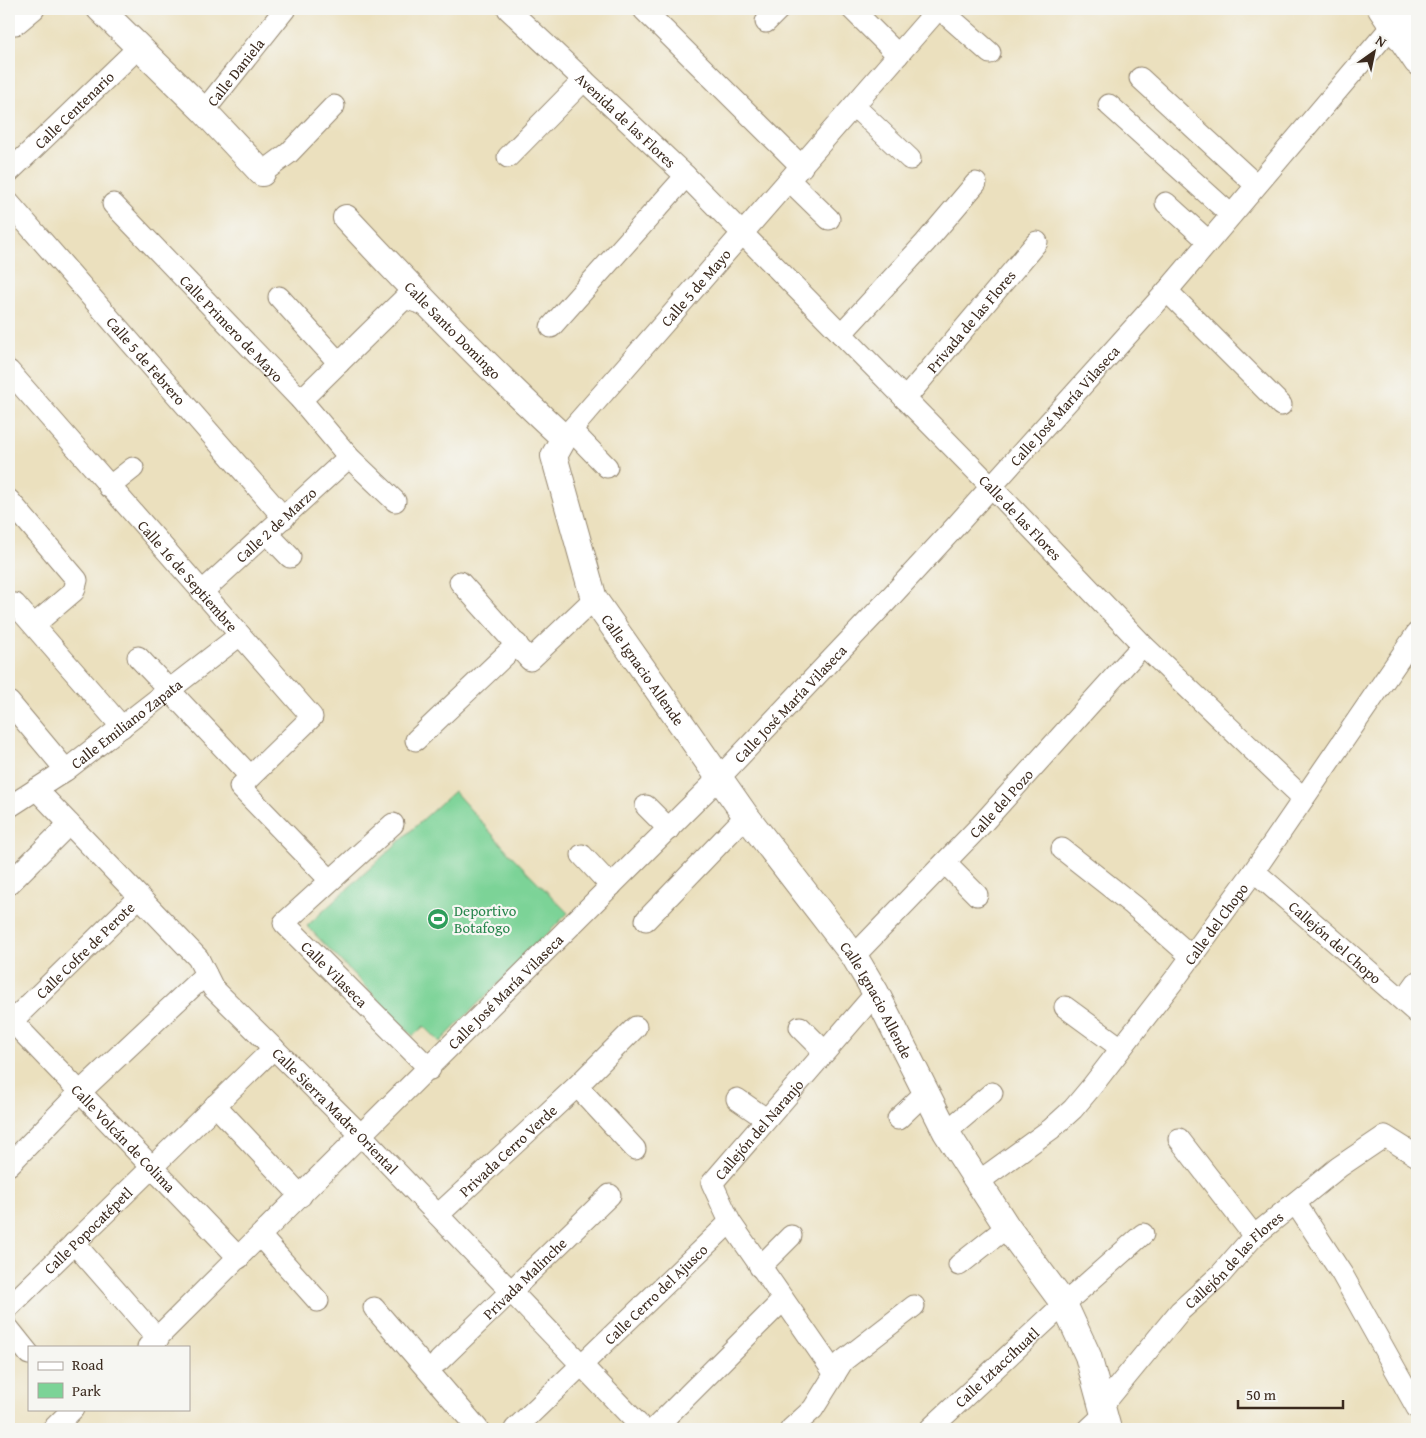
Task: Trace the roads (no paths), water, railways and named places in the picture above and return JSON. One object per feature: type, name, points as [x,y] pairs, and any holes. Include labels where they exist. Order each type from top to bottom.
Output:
[{"type":"main road","points":[[100,9],[204,111],[262,173]]},
{"type":"main road","points":[[1397,12],[1417,24]]},
{"type":"main road","points":[[1397,12],[1417,62]]},
{"type":"main road","name":"Calle Santo Domingo","points":[[346,218],[428,306],[504,383],[568,434]]},
{"type":"main road","name":"Calle 5 de Mayo","points":[[568,434],[554,456],[594,599]]},
{"type":"main road","name":"Calle Ignacio Allende","points":[[594,599],[746,816],[854,956],[876,993],[946,1132],[1007,1227],[1064,1304],[1088,1356],[1101,1420]]},
{"type":"street","points":[[9,24],[16,24],[34,9]]},
{"type":"street","name":"Calle Daniela","points":[[204,111],[285,9]]},
{"type":"street","name":"Avenida de las Flores","points":[[508,9],[686,176],[742,234]]},
{"type":"street","points":[[852,9],[898,55]]},
{"type":"street","points":[[939,9],[990,53]]},
{"type":"street","name":"Calle 5 de Mayo","points":[[568,434],[939,9]]},
{"type":"street","points":[[644,10],[796,174],[829,219]]},
{"type":"street","name":"Calle José María Vilaseca","points":[[153,1343],[719,778],[949,534],[990,486],[1167,291],[1397,12]]},
{"type":"street","name":"Calle Centenario","points":[[9,172],[139,47]]},
{"type":"street","points":[[1140,78],[1256,185]]},
{"type":"street","points":[[508,157],[584,80]]},
{"type":"street","points":[[1109,105],[1231,215]]},
{"type":"street","points":[[262,173],[289,153],[334,106]]},
{"type":"street","points":[[854,106],[910,159]]},
{"type":"street","points":[[551,327],[686,176]]},
{"type":"street","points":[[841,334],[925,243],[976,182]]},
{"type":"street","name":"Calle 5 de Febrero","points":[[9,203],[284,518]]},
{"type":"street","points":[[1166,203],[1208,241]]},
{"type":"street","name":"Calle Primero de Mayo","points":[[113,204],[301,400],[349,457],[395,500]]},
{"type":"street","name":"Calle de las Flores","points":[[742,234],[1143,644],[1303,798]]},
{"type":"street","name":"Privada de las Flores","points":[[905,399],[1037,242]]},
{"type":"street","points":[[1167,291],[1281,405]]},
{"type":"street","points":[[279,297],[339,363]]},
{"type":"street","points":[[301,400],[405,298],[428,306]]},
{"type":"street","name":"Calle 16 de Septiembre","points":[[9,371],[312,717],[250,776]]},
{"type":"street","points":[[568,434],[607,466]]},
{"type":"street","name":"Calle 2 de Marzo","points":[[202,592],[349,457]]},
{"type":"street","points":[[110,487],[133,468]]},
{"type":"street","points":[[9,500],[77,580],[74,591],[34,625]]},
{"type":"street","points":[[268,533],[290,557]]},
{"type":"street","points":[[460,582],[530,660],[594,599]]},
{"type":"street","points":[[15,604],[122,727]]},
{"type":"street","name":"Calle del Chopo","points":[[978,1182],[1051,1129],[1073,1109],[1192,957],[1254,871],[1417,633]]},
{"type":"street","name":"Calle Emiliano Zapata","points":[[9,808],[66,770],[240,635]]},
{"type":"street","points":[[416,740],[517,644]]},
{"type":"street","name":"Calle del Pozo","points":[[854,956],[944,862],[1143,644]]},
{"type":"street","points":[[138,657],[250,776],[240,786],[330,880]]},
{"type":"street","points":[[9,702],[66,770]]},
{"type":"street","name":"Calle Sierra Madre Oriental","points":[[36,789],[198,958],[213,988],[362,1136],[643,1429]]},
{"type":"street","points":[[646,806],[669,828]]},
{"type":"street","points":[[646,920],[746,816]]},
{"type":"street","points":[[9,884],[70,824]]},
{"type":"street","name":"Calle Vilaseca","points":[[394,824],[284,923],[430,1068]]},
{"type":"street","points":[[1062,849],[1133,905],[1192,957]]},
{"type":"street","points":[[582,856],[611,886]]},
{"type":"street","points":[[944,862],[977,896]]},
{"type":"street","name":"Callejón del Chopo","points":[[1254,871],[1410,1006]]},
{"type":"street","name":"Calle Cofre de Perote","points":[[10,1021],[140,898]]},
{"type":"street","points":[[9,1165],[79,1093],[206,974]]},
{"type":"street","points":[[1410,1006],[1417,982]]},
{"type":"street","name":"Callejón del Naranjo","points":[[834,1374],[782,1301],[730,1222],[712,1183],[876,993]]},
{"type":"street","points":[[1065,1007],[1121,1048]]},
{"type":"street","name":"Calle Volcán de Colima","points":[[10,1021],[239,1258]]},
{"type":"street","name":"Privada Cerro Verde","points":[[438,1215],[577,1086],[636,1027]]},
{"type":"street","points":[[800,1027],[824,1051]]},
{"type":"street","name":"Calle Popocatépetl","points":[[9,1306],[274,1048]]},
{"type":"street","points":[[577,1086],[635,1149]]},
{"type":"street","points":[[898,1119],[926,1093]]},
{"type":"street","points":[[946,1132],[992,1093]]},
{"type":"street","points":[[736,1099],[766,1119]]},
{"type":"street","points":[[215,1105],[301,1196]]},
{"type":"street","name":"Callejón de las Flores","points":[[1101,1420],[1180,1311],[1221,1274],[1254,1236],[1296,1204],[1339,1167],[1386,1136],[1417,1156]]},
{"type":"street","points":[[1179,1139],[1254,1236]]},
{"type":"street","name":"Privada Malinche","points":[[439,1361],[610,1196]]},
{"type":"street","points":[[1296,1204],[1342,1274],[1417,1408]]},
{"type":"street","name":"Calle Cerro del Ajusco","points":[[515,1429],[580,1364],[730,1222]]},
{"type":"street","points":[[959,1265],[1007,1227]]},
{"type":"street","name":"Calle Iztaccíhuatl","points":[[930,1429],[1064,1304],[1143,1234]]},
{"type":"street","points":[[760,1267],[791,1236]]},
{"type":"street","points":[[260,1237],[318,1300]]},
{"type":"street","points":[[74,1243],[153,1343]]},
{"type":"street","points":[[654,1429],[782,1301]]},
{"type":"street","points":[[791,1429],[813,1409],[843,1360],[914,1306]]},
{"type":"street","points":[[374,1308],[478,1429]]},
{"type":"street","points":[[9,1330],[28,1353]]},
{"type":"street","points":[[53,1429],[72,1410]]},
{"type":"place","name":"Deportivo Botafogo","points":[[438,919]]}]
